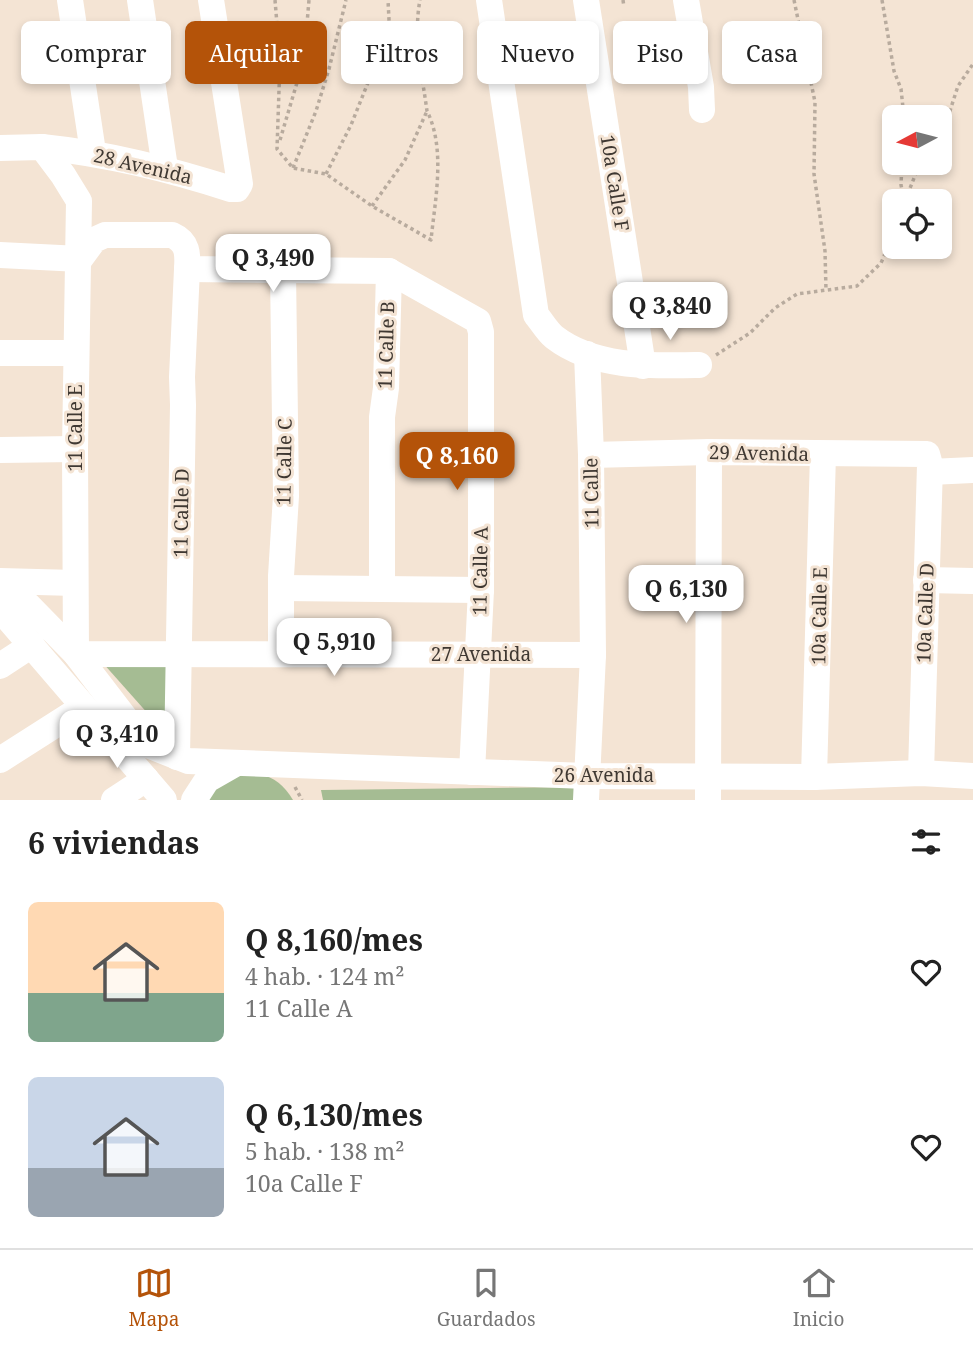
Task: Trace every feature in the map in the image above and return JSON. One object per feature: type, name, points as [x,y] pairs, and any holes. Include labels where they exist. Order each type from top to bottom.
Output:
[{"type":"street","points":[[70,0],[93,152]]},
{"type":"street","points":[[140,0],[165,168]]},
{"type":"street","name":"28 Avenida","points":[[0,148],[93,152],[165,168],[232,189],[237,188],[240,184],[211,0]]},
{"type":"street","points":[[489,0],[536,315],[554,336],[587,354],[643,366],[699,365]]},
{"type":"street","name":"10a Calle F","points":[[586,0],[643,366]]},
{"type":"street","points":[[686,0],[701,87],[702,110]]},
{"type":"street","name":"11 Calle E","points":[[42,148],[79,201],[75,449],[76,654]]},
{"type":"street","name":"11 Calle D","points":[[80,259],[94,240],[105,235],[172,235],[181,239],[188,252],[182,377],[177,757]]},
{"type":"street","points":[[0,255],[80,259]]},
{"type":"street","points":[[187,269],[389,271]]},
{"type":"street","name":"11 Calle C","points":[[282,654],[282,530],[286,496],[283,271]]},
{"type":"street","name":"11 Calle A","points":[[389,271],[478,321],[481,332],[481,590],[472,772]]},
{"type":"street","name":"11 Calle B","points":[[382,588],[382,417],[386,388],[389,271]]},
{"type":"street","points":[[0,353],[76,353]]},
{"type":"street","name":"11 Calle","points":[[586,788],[593,655],[587,354]]},
{"type":"street","points":[[0,450],[75,449]]},
{"type":"street","points":[[709,452],[709,788]]},
{"type":"street","name":"29 Avenida","points":[[591,455],[709,452],[823,454],[929,463],[973,470]]},
{"type":"street","name":"10a Calle E","points":[[814,777],[823,454]]},
{"type":"street","name":"10a Calle D","points":[[921,773],[929,463]]},
{"type":"street","points":[[926,580],[973,581]]},
{"type":"street","points":[[0,583],[75,583]]},
{"type":"street","points":[[0,583],[28,605],[76,654],[145,744],[188,761],[235,764]]},
{"type":"street","points":[[281,588],[481,590]]},
{"type":"street","points":[[0,609],[163,800]]},
{"type":"street","points":[[0,666],[32,645]]},
{"type":"street","name":"27 Avenida","points":[[76,654],[593,655]]},
{"type":"street","points":[[0,760],[83,706]]},
{"type":"street","points":[[194,800],[207,780],[235,764]]},
{"type":"street","name":"26 Avenida","points":[[235,764],[472,772],[586,788],[709,788],[814,777],[921,773],[973,776]]},
{"type":"street","points":[[114,800],[146,779]]},
{"type":"path","points":[[275,0],[280,61],[277,149],[293,168],[326,174],[372,206],[431,240],[437,189],[437,151],[432,121],[427,111],[418,51],[416,21],[420,0]]},
{"type":"path","points":[[277,149],[304,59],[309,0]]},
{"type":"path","points":[[293,168],[322,90],[346,0]]},
{"type":"path","points":[[326,174],[390,39],[388,0]]},
{"type":"path","points":[[623,0],[624,7]]},
{"type":"path","points":[[794,0],[815,102],[814,174],[825,251],[826,290]]},
{"type":"path","points":[[882,0],[903,105]]},
{"type":"path","points":[[952,105],[958,86],[973,64]]},
{"type":"path","points":[[372,206],[405,160],[427,111]]},
{"type":"path","points":[[699,365],[750,334],[775,308],[797,294],[857,286],[883,259]]},
{"type":"green space","points":[[171,657],[166,734],[102,662]]},
{"type":"green space","points":[[258,773],[278,783],[293,800],[206,800],[227,777]]},
{"type":"green space","points":[[578,787],[577,800],[323,800],[321,790]]}]
